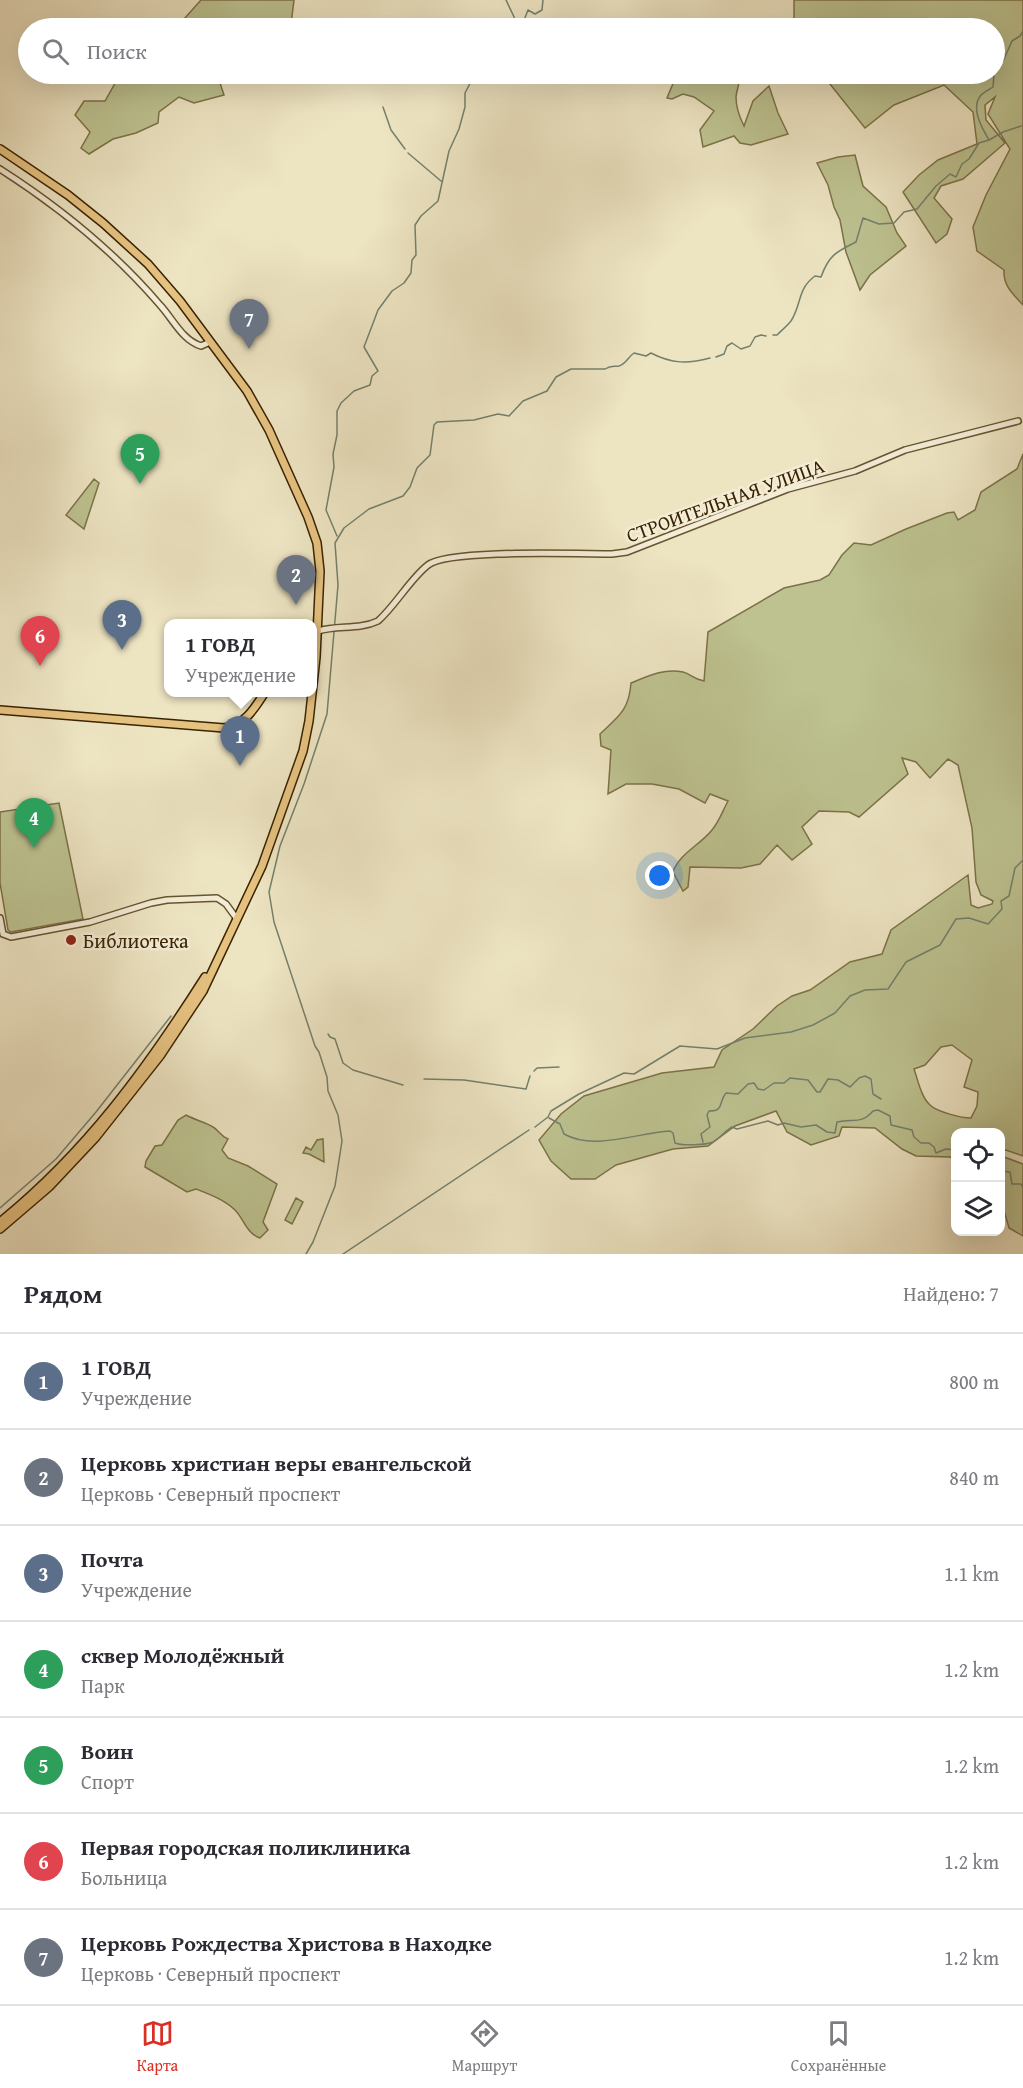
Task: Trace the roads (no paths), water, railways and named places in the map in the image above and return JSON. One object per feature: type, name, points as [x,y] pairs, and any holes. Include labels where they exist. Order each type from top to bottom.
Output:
[{"type":"main road","points":[[0,149],[68,195],[126,242],[164,281],[256,406],[308,517],[319,556],[316,619]]},
{"type":"main road","points":[[0,710],[224,728],[245,719],[262,697]]},
{"type":"main road","points":[[0,1229],[49,1187],[84,1147],[155,1053],[216,961],[262,866],[297,771],[309,721],[311,697]]},
{"type":"main road","points":[[0,1222],[84,1147]]},
{"type":"street","points":[[0,169],[101,243],[135,276],[191,341],[201,346],[210,342]]},
{"type":"street","name":"СТРОИТЕЛЬНАЯ УЛИЦА","points":[[317,631],[330,627],[368,626],[378,621],[425,568],[439,560],[477,555],[627,552],[788,489],[855,471],[914,447],[1018,421]]},
{"type":"street","points":[[0,918],[1,934],[11,937],[81,924],[151,903],[217,898],[226,904],[237,920]]},
{"type":"waterway","points":[[506,0],[515,18]]},
{"type":"waterway","points":[[525,18],[528,10],[535,14],[542,10],[543,0]]},
{"type":"waterway","points":[[1005,57],[1012,41],[1023,31]]},
{"type":"waterway","points":[[337,536],[326,510],[334,467],[337,411],[341,403],[354,391],[370,385],[372,376],[378,371],[364,347],[378,310],[392,291],[404,283],[411,273],[412,260],[416,255],[415,225],[421,216],[438,201],[449,151],[459,129],[465,107],[465,93],[470,84]]},
{"type":"waterway","points":[[773,335],[777,335],[791,321],[802,291],[809,281],[815,276],[821,277],[834,255],[856,242],[863,218],[879,224],[894,223],[904,212],[917,209],[936,186],[950,174],[956,177],[962,164],[969,159],[979,143],[989,140],[978,118],[977,106],[981,95],[993,87],[993,84]]},
{"type":"waterway","points":[[383,107],[391,130],[405,149]]},
{"type":"waterway","points":[[989,140],[1021,126]]},
{"type":"waterway","points":[[408,153],[441,181]]},
{"type":"waterway","points":[[716,357],[724,354],[727,346],[732,343],[741,349],[750,346],[755,337],[766,336]]},
{"type":"waterway","points":[[306,1254],[335,1186],[342,1141],[338,1115],[328,1091],[327,1077],[274,922],[269,892],[280,846],[304,784],[327,714],[338,585],[335,543],[344,528],[369,509],[403,496],[410,487],[417,468],[430,455],[434,425],[437,422],[474,420],[498,414],[509,416],[523,401],[547,391],[556,377],[571,369],[605,369],[619,366],[634,353],[646,356],[651,353],[680,362],[710,358]]},
{"type":"waterway","points":[[535,1127],[548,1117],[551,1111],[579,1094],[624,1073],[634,1074],[680,1046],[717,1049],[745,1038],[791,1032],[813,1025],[835,1013],[850,996],[865,990],[888,989],[906,962],[940,945],[956,919],[969,918],[988,924],[1002,909],[1001,901],[1009,896],[1015,868],[1023,860]]},
{"type":"waterway","points":[[0,1208],[56,1159],[171,1016]]},
{"type":"waterway","points":[[328,1034],[335,1039],[343,1063],[353,1070],[403,1085]]},
{"type":"waterway","points":[[534,1071],[537,1068],[559,1067]]},
{"type":"waterway","points":[[424,1079],[464,1080],[526,1089],[530,1076]]},
{"type":"waterway","points":[[703,1142],[701,1134],[710,1127],[707,1115],[709,1111],[719,1108],[726,1093],[738,1094],[748,1084],[754,1083],[758,1089],[764,1090],[774,1083],[784,1083],[790,1078],[808,1080],[817,1092],[820,1092],[828,1079],[838,1080],[850,1087],[859,1078],[865,1076],[871,1079],[873,1094],[881,1099]]},
{"type":"waterway","points":[[549,1118],[560,1124],[564,1134],[576,1139],[616,1140],[670,1131],[673,1133],[675,1143],[694,1145],[713,1142],[732,1127],[737,1129],[768,1121],[778,1125],[784,1123],[801,1127],[816,1125],[827,1132],[835,1133],[837,1122],[861,1120],[878,1110],[890,1116],[891,1125],[912,1130],[914,1137],[921,1143],[929,1143],[934,1147],[936,1153],[951,1150]]},
{"type":"waterway","points":[[343,1254],[529,1130]]},
{"type":"waterway","points":[[1005,1172],[1010,1172],[1012,1184],[1021,1184],[1023,1188]]},
{"type":"place","name":"Церковь Рождества Христова в Находке","points":[[249,349]]},
{"type":"place","name":"Воин","points":[[140,484]]},
{"type":"place","name":"Церковь христиан веры евангельской","points":[[296,605]]},
{"type":"place","name":"Почта","points":[[122,650]]},
{"type":"place","name":"Первая городская поликлиника","points":[[40,666]]},
{"type":"place","name":"1 ГОВД","points":[[240,766]]},
{"type":"place","name":"сквер Молодёжный","points":[[34,848]]},
{"type":"place","name":"Библиотека","points":[[71,940]]}]
